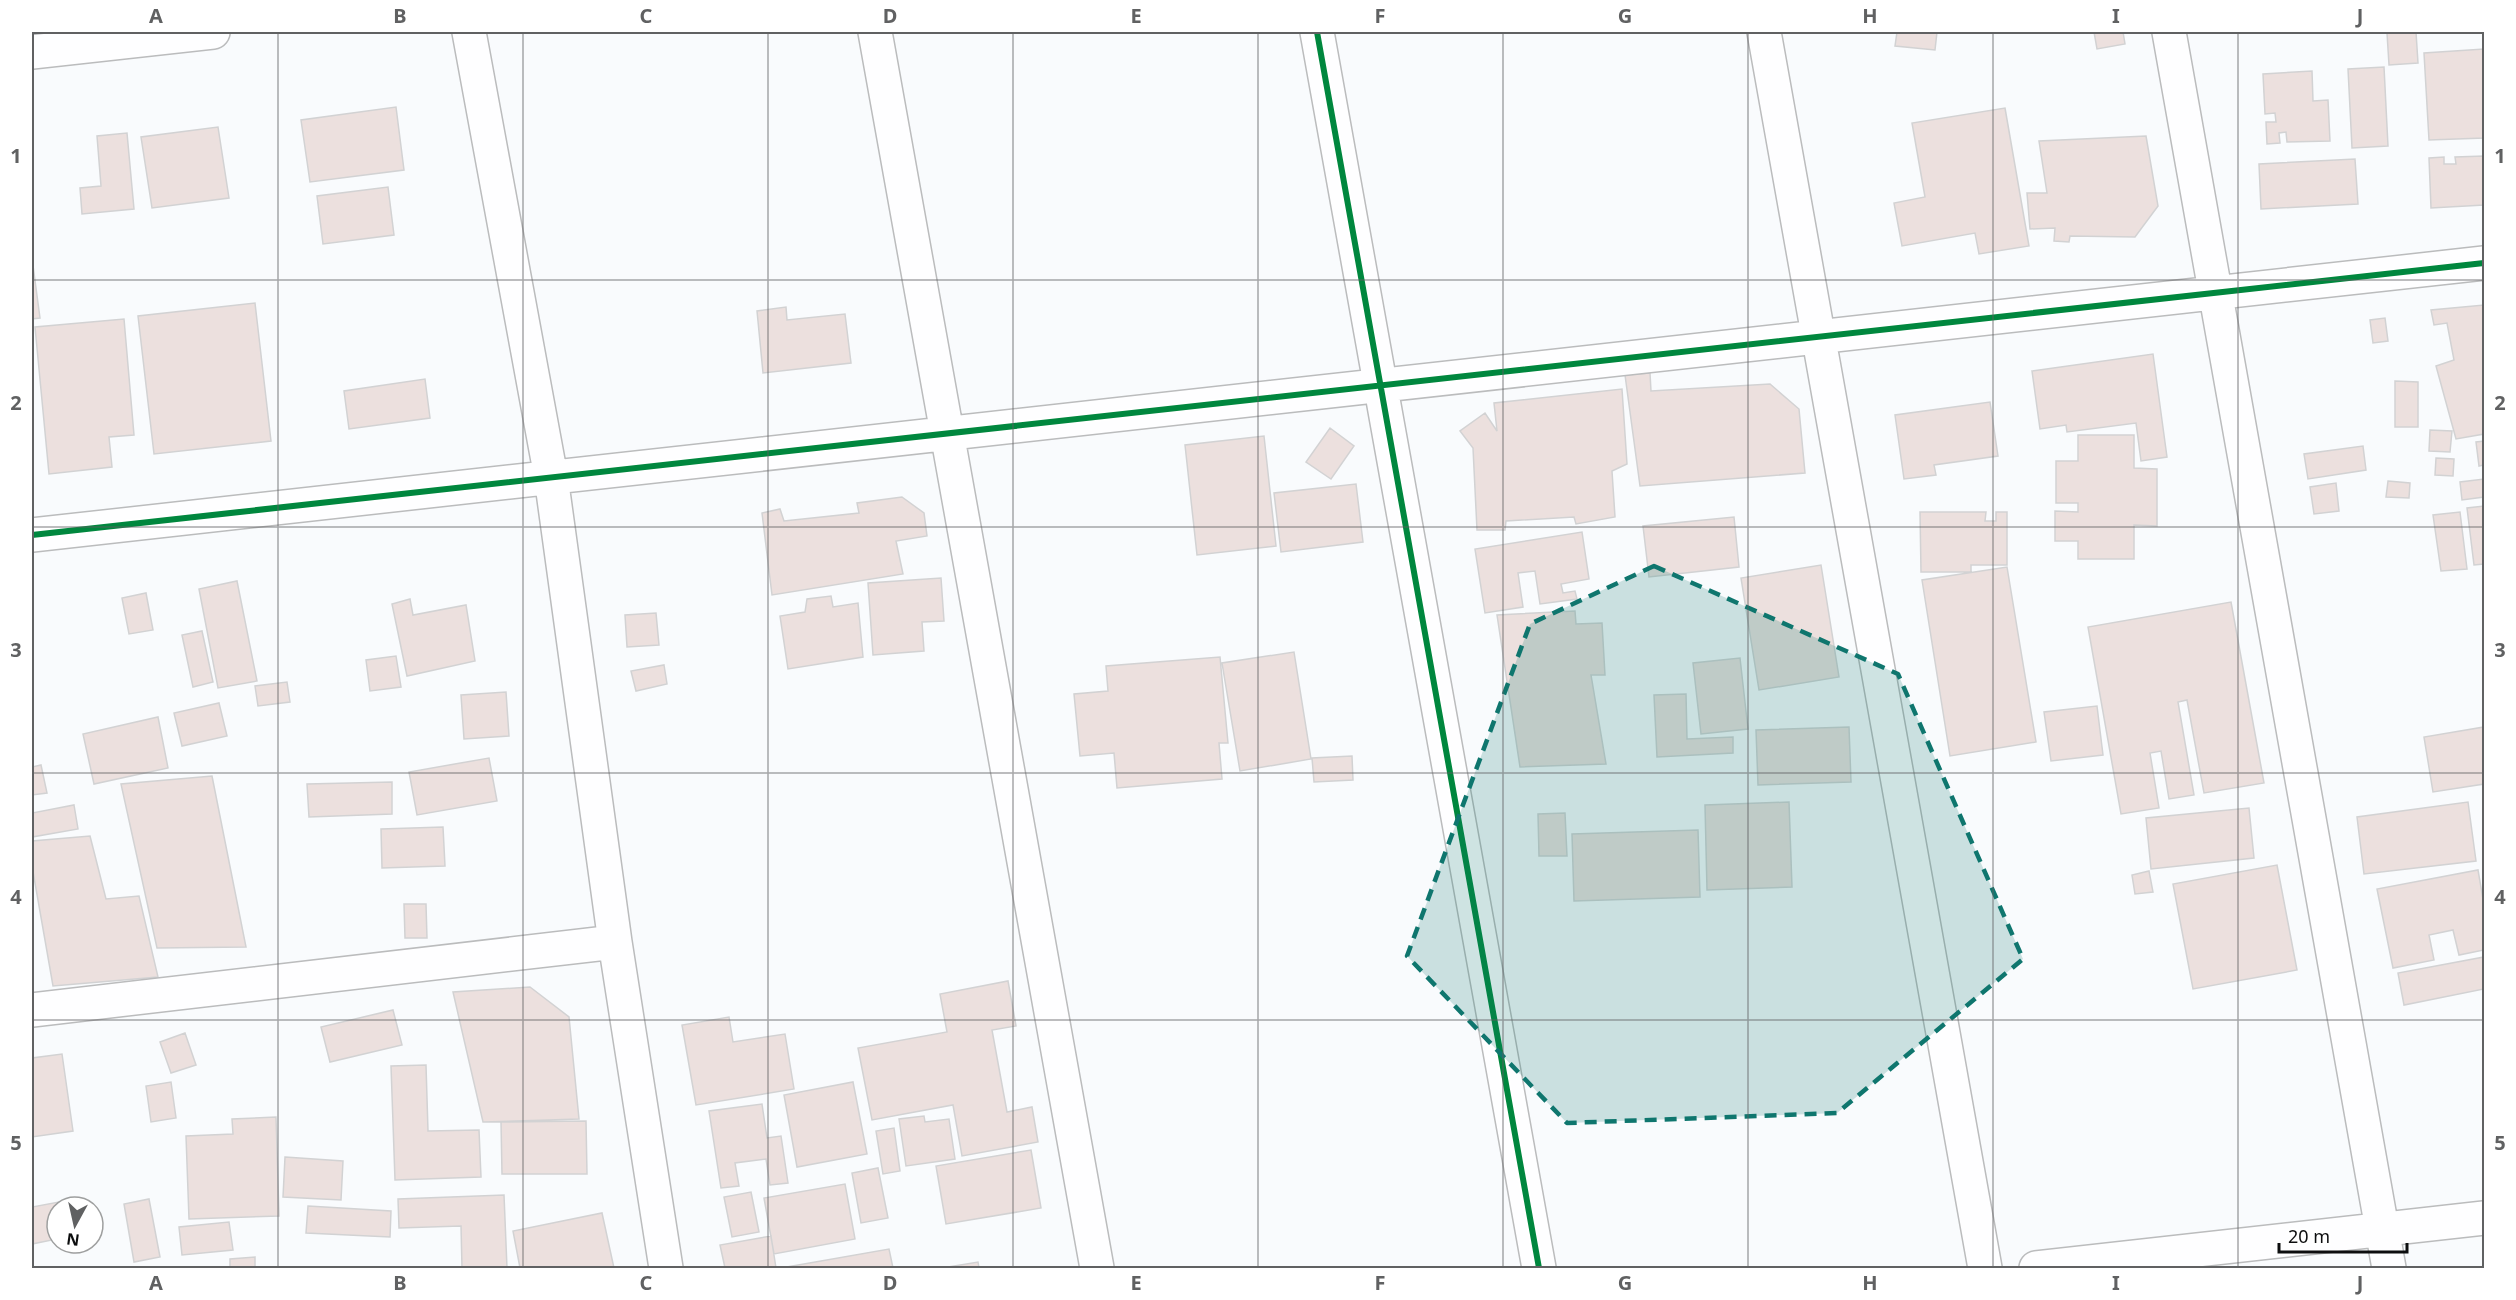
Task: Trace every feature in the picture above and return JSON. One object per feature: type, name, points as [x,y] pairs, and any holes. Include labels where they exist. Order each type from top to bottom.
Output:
[{"type":"street","points":[[32,52],[213,32]]},
{"type":"street","points":[[469,32],[551,477],[615,942],[666,1269]]},
{"type":"street","points":[[875,32],[1097,1269]]},
{"type":"street","points":[[1317,32],[1539,1269]]},
{"type":"street","points":[[1764,32],[1985,1269]]},
{"type":"street","points":[[2169,32],[2389,1269]]},
{"type":"street","points":[[32,535],[2484,263]]},
{"type":"street","points":[[32,1010],[615,942]]},
{"type":"street","points":[[2036,1269],[2484,1218]]},
{"type":"highlighted area","points":[[1654,566],[1898,674],[2023,959],[1837,1113],[1567,1123],[1407,956],[1530,624]]},
{"type":"building","points":[[1897,32],[1937,32],[1935,50],[1895,46]]},
{"type":"building","points":[[2094,32],[2123,32],[2125,44],[2097,49]]},
{"type":"building","points":[[2416,32],[2418,63],[2389,65],[2387,33]]},
{"type":"building","points":[[2484,49],[2484,138],[2429,140],[2424,53]]},
{"type":"building","points":[[2384,67],[2388,146],[2352,148],[2348,69]]},
{"type":"building","points":[[2312,71],[2313,101],[2328,100],[2330,141],[2287,142],[2286,132],[2279,133],[2280,143],[2267,144],[2266,122],[2276,122],[2275,113],[2265,114],[2263,74]]},
{"type":"building","points":[[396,107],[404,170],[310,182],[301,120]]},
{"type":"building","points":[[2005,108],[2029,246],[1979,254],[1975,233],[1902,246],[1894,203],[1925,197],[1912,123]]},
{"type":"building","points":[[218,127],[229,198],[152,208],[141,137]]},
{"type":"building","points":[[127,133],[134,209],[82,214],[80,188],[101,186],[97,136]]},
{"type":"building","points":[[2146,136],[2158,206],[2135,237],[2070,236],[2069,242],[2054,241],[2055,228],[2030,229],[2027,193],[2047,193],[2039,141]]},
{"type":"building","points":[[2484,156],[2484,205],[2431,208],[2429,158],[2444,157],[2444,164],[2456,164],[2455,157]]},
{"type":"building","points":[[2355,159],[2358,204],[2261,209],[2259,164]]},
{"type":"building","points":[[388,187],[394,235],[323,244],[317,196]]},
{"type":"building","points":[[32,258],[40,318],[32,319]]},
{"type":"building","points":[[255,303],[271,441],[154,454],[138,316]]},
{"type":"building","points":[[2484,305],[2484,434],[2456,439],[2436,366],[2454,360],[2447,323],[2434,325],[2431,310]]},
{"type":"building","points":[[786,307],[787,320],[845,314],[851,363],[763,373],[757,311]]},
{"type":"building","points":[[2385,318],[2388,341],[2373,343],[2370,320]]},
{"type":"building","points":[[124,319],[134,435],[109,437],[112,467],[49,474],[35,327]]},
{"type":"building","points":[[2153,354],[2167,457],[2141,461],[2136,423],[2067,432],[2066,425],[2040,429],[2032,371]]},
{"type":"building","points":[[1650,373],[1651,391],[1770,384],[1799,409],[1805,473],[1640,486],[1625,375]]},
{"type":"building","points":[[425,379],[430,418],[349,429],[344,391]]},
{"type":"building","points":[[2395,381],[2418,382],[2418,427],[2395,427]]},
{"type":"building","points":[[1622,389],[1627,464],[1612,471],[1615,517],[1576,524],[1574,517],[1506,521],[1505,530],[1477,530],[1473,448],[1460,431],[1485,413],[1497,431],[1494,403]]},
{"type":"building","points":[[1990,402],[1998,456],[1934,465],[1936,475],[1904,479],[1895,415]]},
{"type":"building","points":[[1330,428],[1354,446],[1331,479],[1306,462]]},
{"type":"building","points":[[2430,430],[2452,431],[2450,452],[2429,451]]},
{"type":"building","points":[[2078,435],[2134,435],[2134,468],[2157,469],[2157,526],[2134,525],[2134,559],[2078,559],[2078,541],[2055,541],[2055,511],[2078,512],[2078,503],[2056,503],[2056,461],[2078,461]]},
{"type":"building","points":[[1264,436],[1276,546],[1197,555],[1185,445]]},
{"type":"building","points":[[2484,441],[2484,465],[2479,466],[2476,442]]},
{"type":"building","points":[[2363,446],[2366,470],[2308,479],[2304,454]]},
{"type":"building","points":[[2436,458],[2454,459],[2453,476],[2435,475]]},
{"type":"building","points":[[2484,479],[2484,497],[2462,500],[2460,482]]},
{"type":"building","points":[[2388,481],[2410,483],[2409,498],[2386,497]]},
{"type":"building","points":[[2336,483],[2339,511],[2314,514],[2310,487]]},
{"type":"building","points":[[1356,484],[1363,542],[1281,552],[1274,493]]},
{"type":"building","points":[[902,497],[924,513],[927,536],[896,541],[903,574],[772,595],[762,513],[780,509],[784,521],[859,513],[857,503]]},
{"type":"building","points":[[2484,506],[2484,564],[2474,565],[2467,508]]},
{"type":"building","points":[[1920,512],[1986,512],[1985,521],[1996,521],[1996,512],[2007,512],[2007,565],[1971,565],[1971,572],[1921,572]]},
{"type":"building","points":[[2460,512],[2467,569],[2441,571],[2433,515]]},
{"type":"building","points":[[1734,517],[1739,567],[1649,577],[1643,526]]},
{"type":"building","points":[[1582,532],[1589,579],[1561,584],[1563,593],[1575,591],[1577,599],[1540,604],[1535,571],[1518,573],[1523,607],[1485,613],[1475,549]]},
{"type":"building","points":[[1821,565],[1839,677],[1759,690],[1741,578]]},
{"type":"building","points":[[2007,567],[2036,742],[1950,756],[1922,580]]},
{"type":"building","points":[[941,578],[944,621],[922,622],[924,651],[873,655],[868,583]]},
{"type":"building","points":[[237,581],[257,681],[218,688],[199,589]]},
{"type":"building","points":[[146,593],[153,630],[129,634],[122,598]]},
{"type":"building","points":[[831,596],[833,607],[858,603],[863,657],[788,669],[780,616],[805,612],[807,599]]},
{"type":"building","points":[[410,599],[413,615],[466,605],[475,661],[407,676],[392,604]]},
{"type":"building","points":[[2231,602],[2264,783],[2204,793],[2187,700],[2178,702],[2194,795],[2169,799],[2161,751],[2150,753],[2159,808],[2121,814],[2088,627]]},
{"type":"building","points":[[1575,611],[1576,624],[1602,623],[1605,675],[1591,675],[1606,764],[1520,767],[1497,615]]},
{"type":"building","points":[[656,613],[659,645],[627,647],[625,615]]},
{"type":"building","points":[[202,631],[213,682],[193,687],[182,635]]},
{"type":"building","points":[[1294,652],[1311,759],[1240,771],[1222,663]]},
{"type":"building","points":[[396,656],[401,687],[370,691],[366,660]]},
{"type":"building","points":[[1220,657],[1228,743],[1219,743],[1222,779],[1117,788],[1114,753],[1080,756],[1074,694],[1108,691],[1106,666]]},
{"type":"building","points":[[1740,658],[1748,729],[1701,734],[1693,663]]},
{"type":"building","points":[[664,665],[667,684],[636,691],[631,671]]},
{"type":"building","points":[[287,682],[290,702],[258,706],[255,686]]},
{"type":"building","points":[[506,692],[509,736],[464,739],[461,695]]},
{"type":"building","points":[[1686,694],[1687,739],[1733,737],[1733,753],[1657,757],[1654,695]]},
{"type":"building","points":[[219,703],[227,736],[182,746],[174,713]]},
{"type":"building","points":[[2097,706],[2103,755],[2051,761],[2044,712]]},
{"type":"building","points":[[158,717],[168,768],[94,784],[83,734]]},
{"type":"building","points":[[1849,727],[1851,782],[1758,785],[1756,730]]},
{"type":"building","points":[[2484,727],[2484,784],[2433,792],[2424,737]]},
{"type":"building","points":[[1352,756],[1353,780],[1314,782],[1312,758]]},
{"type":"building","points":[[489,758],[497,801],[417,815],[409,772]]},
{"type":"building","points":[[41,765],[47,793],[32,795],[32,767]]},
{"type":"building","points":[[212,776],[246,947],[157,948],[121,784]]},
{"type":"building","points":[[392,782],[392,814],[309,817],[307,784]]},
{"type":"building","points":[[1789,802],[1792,887],[1707,890],[1705,805]]},
{"type":"building","points":[[2468,802],[2476,861],[2364,874],[2357,817]]},
{"type":"building","points":[[74,805],[78,829],[32,837],[32,813]]},
{"type":"building","points":[[2249,808],[2254,858],[2151,869],[2146,818]]},
{"type":"building","points":[[1565,813],[1567,856],[1539,856],[1538,814]]},
{"type":"building","points":[[443,827],[445,866],[382,868],[381,829]]},
{"type":"building","points":[[1698,830],[1700,897],[1574,901],[1572,834]]},
{"type":"building","points":[[90,836],[106,899],[139,896],[158,977],[53,986],[32,866],[32,841]]},
{"type":"building","points":[[2277,865],[2297,970],[2193,989],[2173,884]]},
{"type":"building","points":[[2478,870],[2484,905],[2484,950],[2459,955],[2453,930],[2429,935],[2434,960],[2393,968],[2377,889]]},
{"type":"building","points":[[2149,871],[2153,892],[2135,894],[2132,875]]},
{"type":"building","points":[[404,904],[426,904],[427,938],[405,938]]},
{"type":"building","points":[[2484,957],[2484,989],[2404,1005],[2398,973]]},
{"type":"building","points":[[1008,981],[1016,1026],[992,1030],[1007,1112],[1032,1107],[1038,1142],[962,1156],[953,1105],[872,1120],[858,1048],[947,1032],[940,994]]},
{"type":"building","points":[[530,987],[569,1017],[579,1119],[483,1122],[453,992]]},
{"type":"building","points":[[393,1010],[402,1045],[330,1062],[321,1027]]},
{"type":"building","points":[[729,1017],[733,1042],[785,1034],[794,1089],[696,1105],[682,1025]]},
{"type":"building","points":[[185,1033],[196,1065],[171,1073],[160,1042]]},
{"type":"building","points":[[62,1054],[73,1131],[32,1137],[32,1058]]},
{"type":"building","points":[[426,1065],[428,1131],[479,1130],[481,1177],[395,1180],[391,1066]]},
{"type":"building","points":[[171,1082],[176,1118],[151,1122],[146,1086]]},
{"type":"building","points":[[853,1082],[867,1154],[797,1167],[784,1095]]},
{"type":"building","points":[[762,1104],[767,1138],[781,1136],[788,1183],[770,1185],[766,1159],[735,1163],[739,1186],[721,1188],[709,1111]]},
{"type":"building","points":[[924,1116],[925,1122],[949,1119],[955,1159],[906,1166],[899,1119]]},
{"type":"building","points":[[276,1117],[279,1216],[189,1219],[186,1136],[233,1134],[232,1119]]},
{"type":"building","points":[[586,1121],[587,1174],[502,1174],[501,1122]]},
{"type":"building","points":[[894,1128],[900,1171],[883,1174],[876,1131]]},
{"type":"building","points":[[1031,1150],[1041,1208],[946,1224],[936,1166]]},
{"type":"building","points":[[285,1157],[343,1161],[341,1200],[283,1197]]},
{"type":"building","points":[[878,1168],[888,1218],[861,1223],[852,1173]]},
{"type":"building","points":[[845,1184],[855,1239],[774,1254],[764,1198]]},
{"type":"building","points":[[751,1192],[759,1232],[732,1237],[724,1197]]},
{"type":"building","points":[[504,1195],[507,1268],[462,1268],[461,1226],[399,1228],[398,1199]]},
{"type":"building","points":[[149,1199],[160,1257],[134,1262],[124,1204]]},
{"type":"building","points":[[45,1205],[45,1241],[32,1244],[32,1207]]},
{"type":"building","points":[[308,1206],[391,1211],[390,1237],[306,1233]]},
{"type":"building","points":[[602,1213],[614,1268],[520,1268],[513,1231]]},
{"type":"building","points":[[229,1222],[233,1250],[182,1255],[179,1227]]},
{"type":"building","points":[[771,1236],[776,1268],[725,1268],[720,1245]]},
{"type":"building","points":[[889,1249],[893,1268],[781,1268]]},
{"type":"building","points":[[255,1257],[255,1268],[230,1268],[230,1259]]},
{"type":"building","points":[[978,1262],[979,1268],[942,1268]]},
{"type":"cycle path","points":[[1317,32],[1539,1268]]},
{"type":"cycle path","points":[[32,535],[2484,263]]}]
